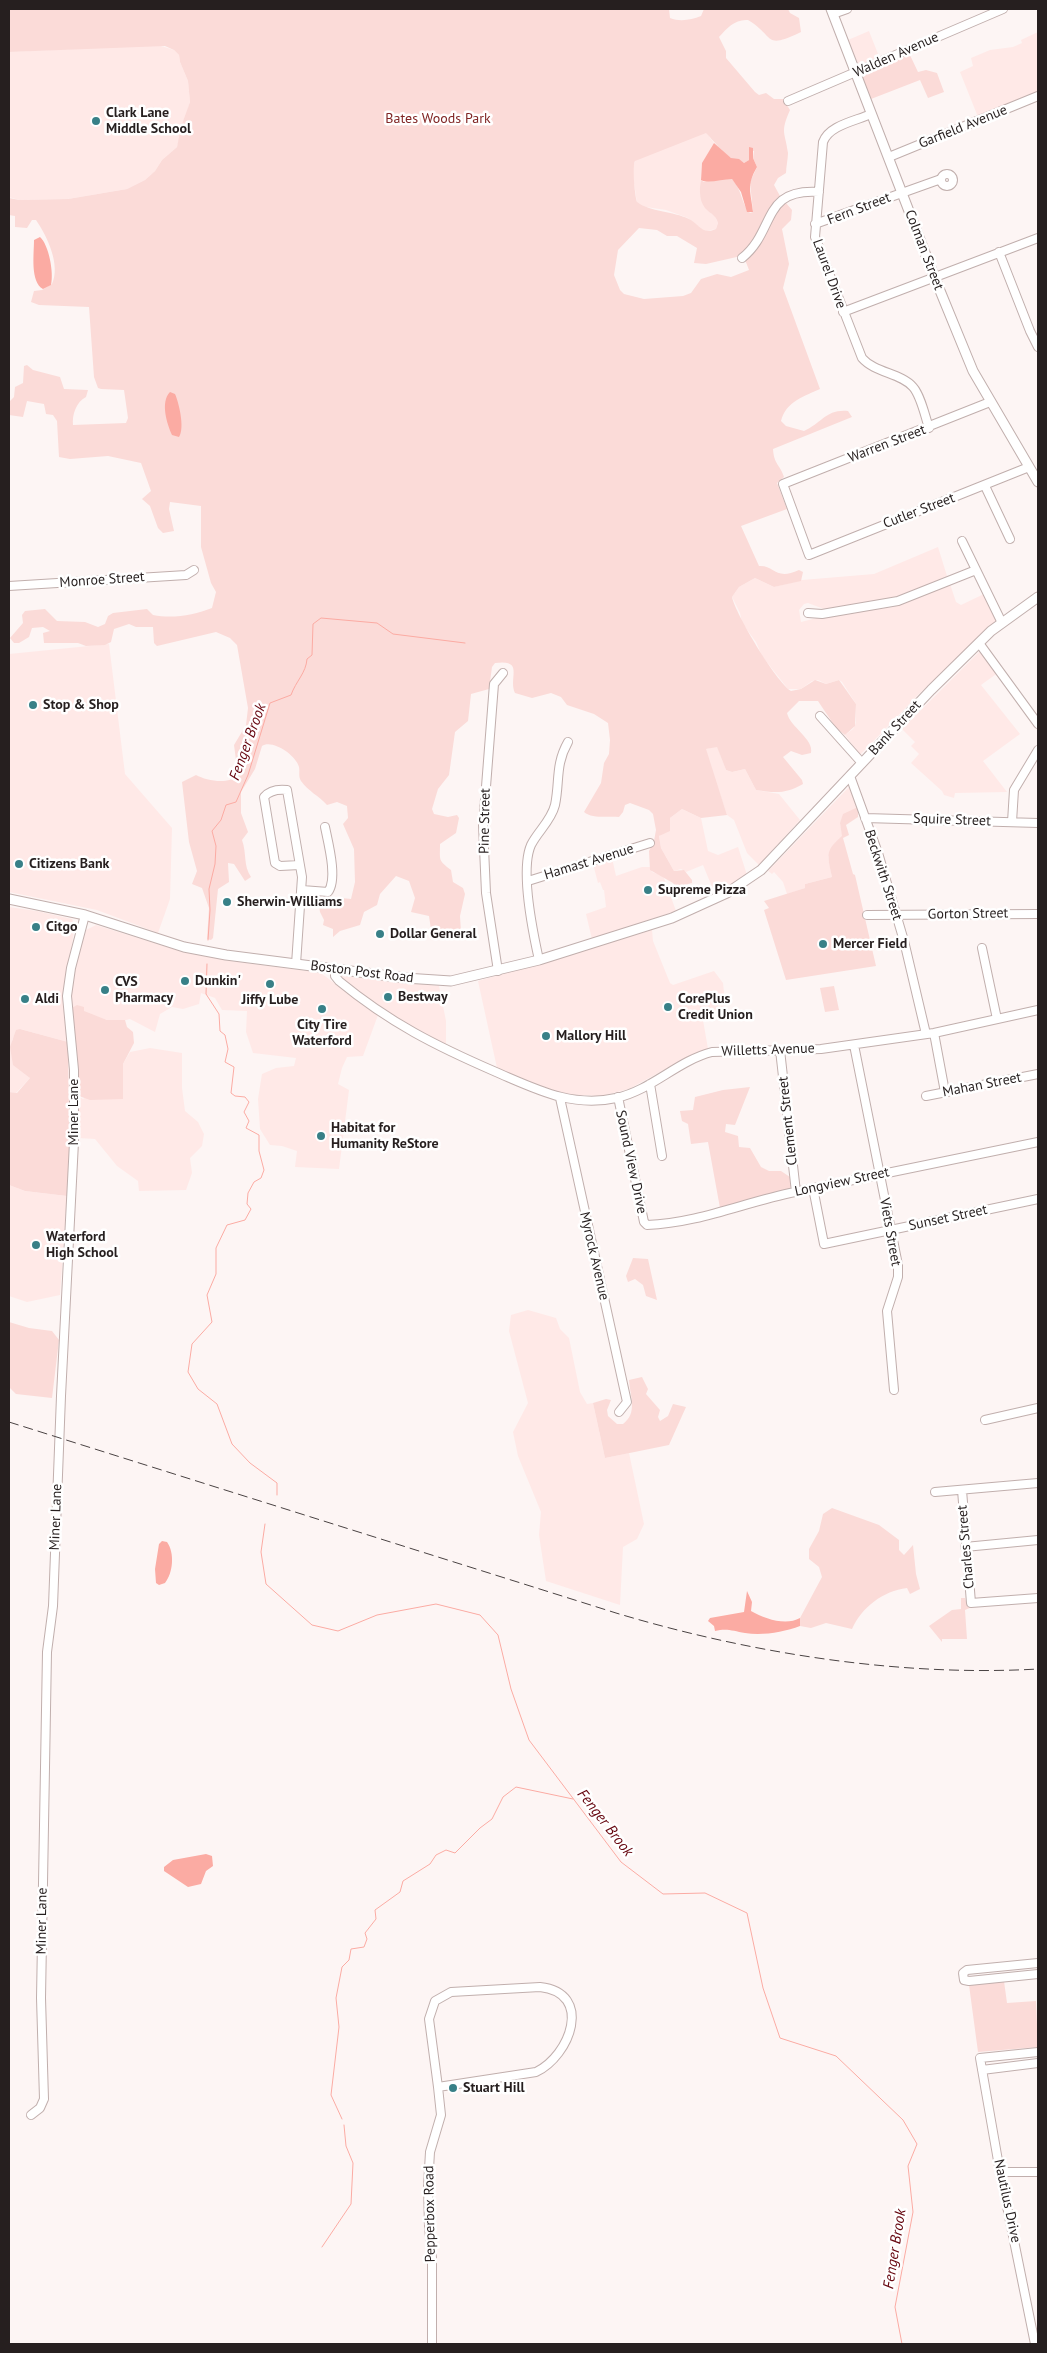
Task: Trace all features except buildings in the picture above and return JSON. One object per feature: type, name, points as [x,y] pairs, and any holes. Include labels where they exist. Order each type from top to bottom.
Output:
[{"type":"main road","name":"Colman Street","points":[[832,12],[934,276],[973,371],[1038,482]]},
{"type":"main road","name":"Bank Street","points":[[761,870],[979,642],[1038,597]]},
{"type":"main road","name":"Boston Post Road","points":[[9,899],[85,915],[184,946],[226,955],[439,982],[498,971],[539,960],[672,918],[727,893],[761,870]]},
{"type":"street","points":[[832,12],[847,9]]},
{"type":"street","name":"Walden Avenue","points":[[788,101],[1003,9]]},
{"type":"street","name":"Garfield Avenue","points":[[889,157],[1038,96]]},
{"type":"street","name":"Laurel Drive","points":[[872,114],[832,130],[826,135],[823,142],[815,224],[816,242],[862,358],[874,367],[908,383],[914,388],[929,428]]},
{"type":"street","name":"Fern Street","points":[[815,224],[941,179]]},
{"type":"street","points":[[742,258],[757,242],[771,213],[779,202],[798,192],[819,192]]},
{"type":"street","points":[[843,312],[1038,238]]},
{"type":"street","points":[[1000,252],[1038,347]]},
{"type":"street","name":"Warren Street","points":[[809,554],[783,484],[929,428],[990,402]]},
{"type":"street","name":"Cutler Street","points":[[809,554],[1029,467]]},
{"type":"street","points":[[985,486],[1010,540]]},
{"type":"street","points":[[962,540],[1002,623]]},
{"type":"street","name":"Monroe Street","points":[[9,586],[186,575],[194,570]]},
{"type":"street","points":[[808,612],[822,614],[898,602],[976,570]]},
{"type":"street","points":[[979,642],[1038,724]]},
{"type":"street","name":"Pine Street","points":[[498,971],[486,893],[483,825],[494,684],[503,673]]},
{"type":"street","points":[[820,716],[862,763]]},
{"type":"street","points":[[539,960],[533,931],[528,880],[529,850],[554,808],[560,755],[568,742]]},
{"type":"street","points":[[1012,822],[1014,790],[1038,750]]},
{"type":"street","name":"Beckwith Street","points":[[850,776],[896,916],[945,1092]]},
{"type":"street","points":[[296,964],[302,890],[300,865],[287,790],[280,789],[268,792],[264,797],[275,863],[280,866],[300,865]]},
{"type":"street","name":"Squire Street","points":[[865,818],[1038,823]]},
{"type":"street","points":[[302,890],[328,892],[332,888],[332,870],[325,827]]},
{"type":"street","name":"Hamast Avenue","points":[[528,880],[650,843]]},
{"type":"street","name":"Gorton Street","points":[[867,915],[1038,914]]},
{"type":"street","name":"Miner Lane","points":[[31,2115],[40,2108],[44,2099],[41,1998],[47,1652],[53,1606],[60,1396],[74,1142],[74,1070],[68,996],[71,968],[85,915]]},
{"type":"street","points":[[982,948],[997,1019]]},
{"type":"street","name":"Willetts Avenue","points":[[335,969],[337,979],[344,986],[417,1036],[490,1070],[560,1098],[590,1101],[618,1098],[650,1084],[687,1062],[706,1054],[724,1050],[780,1050],[854,1045],[930,1033],[1038,1010]]},
{"type":"street","name":"Viets Street","points":[[854,1045],[898,1265],[898,1277],[887,1311],[894,1390]]},
{"type":"street","name":"Clement Street","points":[[780,1050],[796,1192]]},
{"type":"street","name":"Mahan Street","points":[[926,1096],[1038,1074]]},
{"type":"street","points":[[650,1084],[662,1156]]},
{"type":"street","name":"Myrock Avenue","points":[[560,1098],[627,1402],[619,1412]]},
{"type":"street","name":"Sound View Drive","points":[[618,1098],[644,1222],[647,1225]]},
{"type":"street","name":"Longview Street","points":[[647,1225],[700,1219],[746,1204],[813,1188],[1038,1142]]},
{"type":"street","name":"Sunset Street","points":[[813,1188],[824,1244],[1038,1198]]},
{"type":"street","points":[[985,1420],[1038,1408]]},
{"type":"street","points":[[935,1492],[1038,1483]]},
{"type":"street","name":"Charles Street","points":[[962,1490],[965,1547],[971,1603],[1038,1598]]},
{"type":"street","points":[[965,1547],[1038,1540]]},
{"type":"street","points":[[1038,1963],[967,1970],[963,1973],[964,1980],[969,1981],[1038,1974]]},
{"type":"street","name":"Pepperbox Road","points":[[432,2344],[432,2258],[428,2178],[430,2152],[441,2115],[429,2019],[435,2001],[451,1992],[540,1986],[552,1988],[566,1997],[572,2010],[572,2020],[556,2059],[546,2067],[524,2075],[438,2087]]},
{"type":"street","name":"Nautilus Drive","points":[[1035,2344],[1000,2172],[980,2058],[1038,2052]]},
{"type":"street","points":[[982,2070],[1038,2063]]},
{"type":"street","points":[[1000,2172],[1038,2172]]},
{"type":"shaded area","points":[[869,31],[880,59],[859,67],[848,40]]},
{"type":"shaded area","points":[[1038,32],[1038,92],[978,117],[960,72],[973,66],[971,58],[990,50],[1013,47],[1022,43],[1021,40]]},
{"type":"shaded area","name":"Clark Lane Middle School","points":[[158,45],[174,50],[179,55],[188,81],[190,102],[177,147],[162,160],[155,171],[145,180],[127,189],[68,199],[19,200],[9,197],[9,52]]},
{"type":"shaded area","points":[[706,132],[714,143],[702,164],[700,194],[707,210],[715,216],[718,223],[716,229],[706,231],[700,229],[688,218],[637,203],[632,169],[637,157]]},
{"type":"shaded area","points":[[714,143],[731,158],[739,159],[744,163],[749,160],[749,147],[753,148],[753,158],[757,167],[750,184],[753,212],[747,212],[741,192],[732,179],[701,180],[702,163]]},
{"type":"shaded area","points":[[40,237],[46,246],[52,274],[51,285],[43,289],[34,274],[34,240]]},
{"type":"shaded area","points":[[170,392],[175,394],[180,409],[181,433],[179,437],[172,435],[167,419],[165,401]]},
{"type":"shaded area","points":[[938,547],[947,576],[899,597],[824,609],[808,603],[804,604],[799,610],[801,622],[828,615],[893,607],[950,584],[956,602],[961,605],[984,594],[997,620],[918,695],[860,755],[845,735],[853,729],[856,723],[856,704],[842,682],[839,680],[826,684],[818,680],[812,681],[801,689],[788,689],[762,656],[756,642],[742,623],[740,613],[732,597],[739,587],[755,578],[774,587],[802,580],[874,574]]},
{"type":"shaded area","points":[[109,644],[125,774],[172,828],[170,899],[158,933],[97,910],[9,892],[9,654]]},
{"type":"shaded area","points":[[982,649],[999,672],[981,685],[1020,734],[983,761],[1007,792],[955,793],[954,798],[944,795],[911,763],[919,754],[911,746],[915,742],[902,729]]},
{"type":"shaded area","points":[[717,746],[726,770],[732,772],[745,769],[756,790],[779,794],[800,820],[759,865],[747,853],[734,820],[727,815],[706,753],[706,749]]},
{"type":"shaded area","points":[[849,787],[858,807],[840,823],[843,837],[828,857],[832,877],[805,884],[805,888],[787,894],[783,882],[774,872],[772,874],[768,871]]},
{"type":"shaded area","points":[[682,809],[701,818],[708,851],[718,855],[738,847],[747,875],[715,894],[703,865],[686,872],[681,869],[674,871],[661,848],[659,836],[670,828],[670,818]]},
{"type":"shaded area","points":[[612,858],[616,876],[642,867],[650,867],[652,872],[661,875],[664,878],[676,911],[592,939],[586,914],[606,907],[604,890],[600,882],[598,883],[593,864]]},
{"type":"shaded area","points":[[9,907],[72,919],[75,925],[65,989],[68,1042],[20,1029],[12,1040],[30,1078],[16,1093],[9,1092]]},
{"type":"shaded area","points":[[96,925],[183,952],[322,974],[378,1015],[363,1056],[347,1057],[342,1068],[338,1084],[349,1090],[339,1169],[295,1167],[297,1151],[282,1146],[270,1145],[260,1129],[258,1099],[262,1074],[276,1068],[294,1066],[296,1058],[253,1053],[246,1032],[247,1011],[222,1010],[215,998],[201,993],[199,1004],[183,1009],[172,1007],[160,1014],[155,1032],[130,1019],[122,1021],[107,1020],[72,1008],[70,991],[72,978],[86,930]]},
{"type":"shaded area","points":[[652,930],[653,941],[670,983],[673,985],[714,971],[723,983],[726,1011],[703,1020],[708,1049],[691,1055],[629,1089],[601,1096],[559,1094],[497,1068],[478,981]]},
{"type":"shaded area","points":[[347,975],[439,986],[446,1021],[446,1045],[416,1032],[377,1006],[342,979],[342,976]]},
{"type":"shaded area","points":[[150,1048],[182,1053],[182,1088],[185,1111],[198,1122],[204,1134],[202,1146],[190,1158],[192,1173],[186,1190],[139,1191],[138,1181],[117,1166],[95,1139],[78,1138],[79,1096],[83,1099],[123,1064],[130,1052]]},
{"type":"shaded area","name":"Waterford High School","points":[[9,1185],[25,1191],[67,1196],[60,1295],[27,1302],[9,1296]]},
{"type":"shaded area","points":[[528,1310],[556,1318],[560,1329],[569,1338],[580,1392],[587,1404],[593,1403],[605,1458],[629,1453],[644,1524],[637,1539],[623,1547],[620,1605],[546,1581],[539,1535],[541,1512],[518,1456],[513,1432],[528,1403],[509,1331],[511,1315]]},
{"type":"shaded area","points":[[162,1541],[167,1542],[170,1547],[172,1563],[168,1579],[165,1583],[159,1585],[156,1583],[155,1569],[159,1544]]},
{"type":"shaded area","points":[[747,1591],[752,1602],[751,1611],[763,1617],[782,1621],[800,1618],[800,1626],[766,1634],[727,1630],[715,1631],[714,1626],[708,1621],[710,1618],[744,1612]]},
{"type":"shaded area","points":[[206,1854],[212,1856],[213,1866],[206,1871],[201,1884],[188,1887],[164,1871],[164,1867],[173,1860]]},
{"type":"green space","name":"Bates Woods Park","points":[[9,9],[669,9],[670,18],[682,20],[701,16],[704,9],[788,9],[790,13],[799,18],[801,32],[775,41],[748,20],[743,20],[728,27],[719,37],[726,51],[726,58],[755,92],[759,95],[766,93],[774,99],[783,99],[790,110],[784,128],[788,153],[786,173],[778,178],[774,185],[780,196],[792,210],[791,220],[782,229],[789,264],[783,288],[820,389],[792,404],[783,414],[781,421],[786,426],[804,431],[834,412],[848,411],[852,417],[773,449],[776,461],[784,477],[777,483],[787,509],[741,526],[759,566],[785,574],[799,570],[803,572],[801,581],[774,587],[755,578],[739,587],[732,597],[740,617],[757,647],[784,685],[791,691],[801,689],[815,680],[826,684],[839,680],[856,704],[855,726],[845,735],[836,728],[818,701],[799,701],[787,713],[792,723],[809,743],[811,753],[802,755],[791,751],[783,757],[802,780],[803,784],[786,791],[756,790],[745,769],[732,772],[726,770],[717,747],[706,749],[727,815],[701,818],[682,809],[670,818],[670,831],[659,836],[661,848],[674,871],[684,870],[692,880],[692,883],[676,887],[673,883],[650,870],[649,851],[654,841],[656,830],[653,814],[649,810],[630,803],[625,805],[619,817],[596,816],[584,812],[601,783],[604,763],[609,754],[608,723],[594,714],[567,705],[561,697],[551,693],[532,698],[515,693],[513,687],[513,667],[510,664],[495,663],[492,667],[489,689],[471,694],[468,721],[455,732],[449,775],[438,789],[432,809],[434,814],[448,817],[457,815],[459,818],[456,833],[440,844],[440,854],[442,862],[451,870],[453,882],[463,888],[465,894],[460,916],[461,932],[453,931],[432,936],[429,916],[411,912],[415,898],[409,881],[396,876],[380,894],[377,905],[364,912],[360,925],[340,931],[333,937],[333,929],[323,925],[324,920],[320,912],[318,899],[321,896],[351,899],[355,882],[354,849],[343,824],[348,818],[347,806],[337,802],[327,805],[301,781],[297,762],[289,753],[277,746],[266,744],[262,746],[255,769],[241,792],[241,813],[248,832],[242,840],[247,868],[251,877],[245,881],[234,864],[228,863],[229,882],[218,889],[213,938],[211,940],[207,939],[209,908],[202,888],[192,884],[197,871],[189,842],[182,782],[196,775],[206,779],[224,781],[238,775],[234,745],[246,725],[248,708],[237,645],[230,638],[216,632],[157,646],[154,643],[153,627],[136,627],[129,624],[114,629],[111,642],[105,645],[86,646],[78,643],[44,643],[43,633],[50,631],[43,627],[32,628],[29,637],[19,643],[14,643],[10,638],[23,623],[22,615],[25,611],[45,609],[57,621],[85,622],[98,627],[105,624],[108,616],[113,613],[147,609],[153,615],[176,616],[198,613],[212,608],[216,592],[211,583],[201,547],[201,506],[170,502],[169,509],[174,531],[163,533],[158,528],[150,506],[142,499],[151,491],[141,463],[108,456],[70,459],[59,457],[57,421],[53,415],[46,414],[44,404],[27,401],[23,417],[9,415],[10,401],[14,397],[15,387],[23,383],[24,366],[27,365],[33,370],[60,377],[64,389],[88,390],[86,397],[75,409],[73,425],[126,423],[128,418],[124,390],[98,388],[94,377],[89,307],[39,305],[31,302],[34,291],[42,290],[52,284],[55,268],[54,260],[48,242],[36,220],[32,220],[27,228],[15,227],[15,216],[9,215],[9,198],[19,200],[68,199],[127,189],[145,180],[155,171],[162,160],[177,147],[181,127],[190,102],[188,81],[179,55],[174,50],[165,46],[9,52]],"holes":[[[706,133],[733,159],[744,163],[749,160],[749,150],[754,151],[753,158],[757,167],[750,182],[753,212],[750,213],[738,187],[732,179],[719,178],[704,182],[701,180],[701,201],[718,223],[716,229],[711,231],[704,230],[683,216],[648,208],[637,202],[634,175],[635,161]],[[639,228],[657,230],[667,236],[677,236],[697,248],[694,263],[706,264],[741,256],[744,257],[749,270],[731,277],[717,274],[701,279],[691,293],[683,296],[644,299],[624,294],[620,290],[614,275],[618,250]]]},
{"type":"green space","points":[[909,53],[918,72],[926,70],[937,73],[944,92],[928,98],[920,80],[871,99],[862,76]]},
{"type":"green space","name":"Mercer Field","points":[[858,807],[858,817],[846,825],[849,835],[843,838],[853,874],[855,875],[876,966],[786,980],[764,910],[769,908],[764,901],[805,888],[805,884],[832,877],[828,858],[830,850],[842,836],[840,823],[843,814]]},
{"type":"green space","points":[[834,986],[839,1010],[825,1012],[820,988]]},
{"type":"green space","points":[[77,1005],[84,1007],[84,1011],[107,1020],[125,1020],[127,1027],[133,1032],[134,1043],[123,1064],[123,1099],[90,1100],[79,1096],[72,1008]]},
{"type":"green space","points":[[20,1029],[68,1042],[70,1187],[67,1196],[25,1191],[9,1185],[9,1092],[17,1093],[30,1078],[13,1065],[10,1047],[16,1030]]},
{"type":"green space","points":[[750,1087],[735,1125],[726,1124],[725,1132],[738,1136],[739,1147],[750,1148],[761,1167],[769,1171],[781,1171],[790,1177],[792,1185],[789,1189],[720,1208],[708,1142],[691,1144],[688,1124],[682,1121],[680,1111],[693,1110],[695,1097],[723,1090]]},
{"type":"green space","points":[[633,1258],[648,1259],[657,1300],[646,1296],[643,1285],[635,1279],[628,1282],[626,1276]]},
{"type":"green space","points":[[9,1322],[29,1328],[52,1331],[59,1340],[52,1398],[16,1394],[9,1387]]},
{"type":"green space","points":[[642,1377],[648,1389],[646,1394],[660,1410],[658,1417],[660,1421],[668,1416],[673,1404],[686,1407],[669,1445],[605,1458],[593,1403],[606,1399],[611,1400],[607,1410],[608,1416],[617,1424],[623,1424],[628,1420],[632,1409],[629,1380]]},
{"type":"green space","points":[[832,1508],[879,1525],[899,1540],[899,1550],[904,1555],[913,1545],[916,1574],[920,1589],[910,1594],[907,1588],[882,1596],[867,1607],[852,1629],[826,1623],[811,1628],[800,1626],[800,1618],[822,1577],[819,1567],[809,1559],[809,1549],[819,1531],[823,1514]]},
{"type":"green space","points":[[961,1598],[965,1598],[967,1604],[972,1607],[965,1610],[967,1639],[942,1639],[942,1642],[929,1626],[952,1610],[961,1609]]},
{"type":"green space","points":[[1004,1981],[1007,2003],[1036,2001],[1038,2047],[978,2052],[969,1985]]},
{"type":"waterway","name":"Fenger Brook","points":[[208,940],[209,889],[215,864],[216,846],[212,831],[221,820],[226,805],[236,802],[248,775],[270,703],[291,695],[305,669],[307,659],[312,655],[313,624],[321,618],[377,623],[393,634],[465,643]]},
{"type":"waterway","name":"Fenger Brook","points":[[207,964],[206,994],[219,1014],[220,1031],[225,1035],[228,1049],[225,1062],[234,1067],[231,1093],[235,1096],[245,1097],[249,1102],[244,1112],[249,1121],[246,1128],[259,1135],[259,1151],[264,1170],[261,1178],[254,1182],[248,1193],[247,1204],[251,1209],[245,1220],[227,1225],[216,1248],[216,1274],[207,1295],[212,1322],[192,1344],[188,1372],[198,1389],[217,1404],[232,1444],[250,1463],[277,1483],[277,1495]]},
{"type":"waterway","name":"Fenger Brook","points":[[265,1524],[261,1552],[266,1584],[312,1625],[338,1631],[377,1615],[436,1604],[480,1615],[498,1635],[511,1689],[529,1740],[621,1862],[663,1894],[705,1893],[747,1913],[763,1988],[780,2038],[836,2056],[903,2120],[917,2144],[908,2166],[913,2212],[895,2307],[902,2344]]},
{"type":"waterway","points":[[342,2119],[331,2095],[339,2027],[336,1998],[342,1967],[349,1960],[351,1949],[364,1947],[367,1939],[365,1933],[376,1919],[375,1910],[400,1892],[403,1881],[430,1864],[436,1855],[446,1850],[455,1853],[492,1819],[503,1797],[516,1787],[573,1799]]},
{"type":"waterway","points":[[322,2247],[351,2204],[353,2163],[346,2146],[344,2125]]},
{"type":"railway","points":[[9,1422],[616,1613],[719,1640],[825,1659],[878,1665],[985,1671],[1038,1669]]},
{"type":"place","name":"Clark Lane Middle School","points":[[96,121]]},
{"type":"place","name":"Stop & Shop","points":[[33,705]]},
{"type":"place","name":"Citizens Bank","points":[[19,864]]},
{"type":"place","name":"Supreme Pizza","points":[[648,890]]},
{"type":"place","name":"Sherwin-Williams","points":[[227,902]]},
{"type":"place","name":"Citgo","points":[[36,927]]},
{"type":"place","name":"Dollar General","points":[[380,934]]},
{"type":"place","name":"Mercer Field","points":[[823,944]]},
{"type":"place","name":"Dunkin'","points":[[185,981]]},
{"type":"place","name":"Jiffy Lube","points":[[270,984]]},
{"type":"place","name":"CVS Pharmacy","points":[[105,990]]},
{"type":"place","name":"Bestway","points":[[388,997]]},
{"type":"place","name":"Aldi","points":[[25,999]]},
{"type":"place","name":"CorePlus Credit Union","points":[[668,1007]]},
{"type":"place","name":"City Tire Waterford","points":[[322,1009]]},
{"type":"place","name":"Mallory Hill","points":[[546,1036]]},
{"type":"place","name":"Habitat for Humanity ReStore","points":[[321,1136]]},
{"type":"place","name":"Waterford High School","points":[[36,1245]]},
{"type":"place","name":"Stuart Hill","points":[[453,2088]]}]
